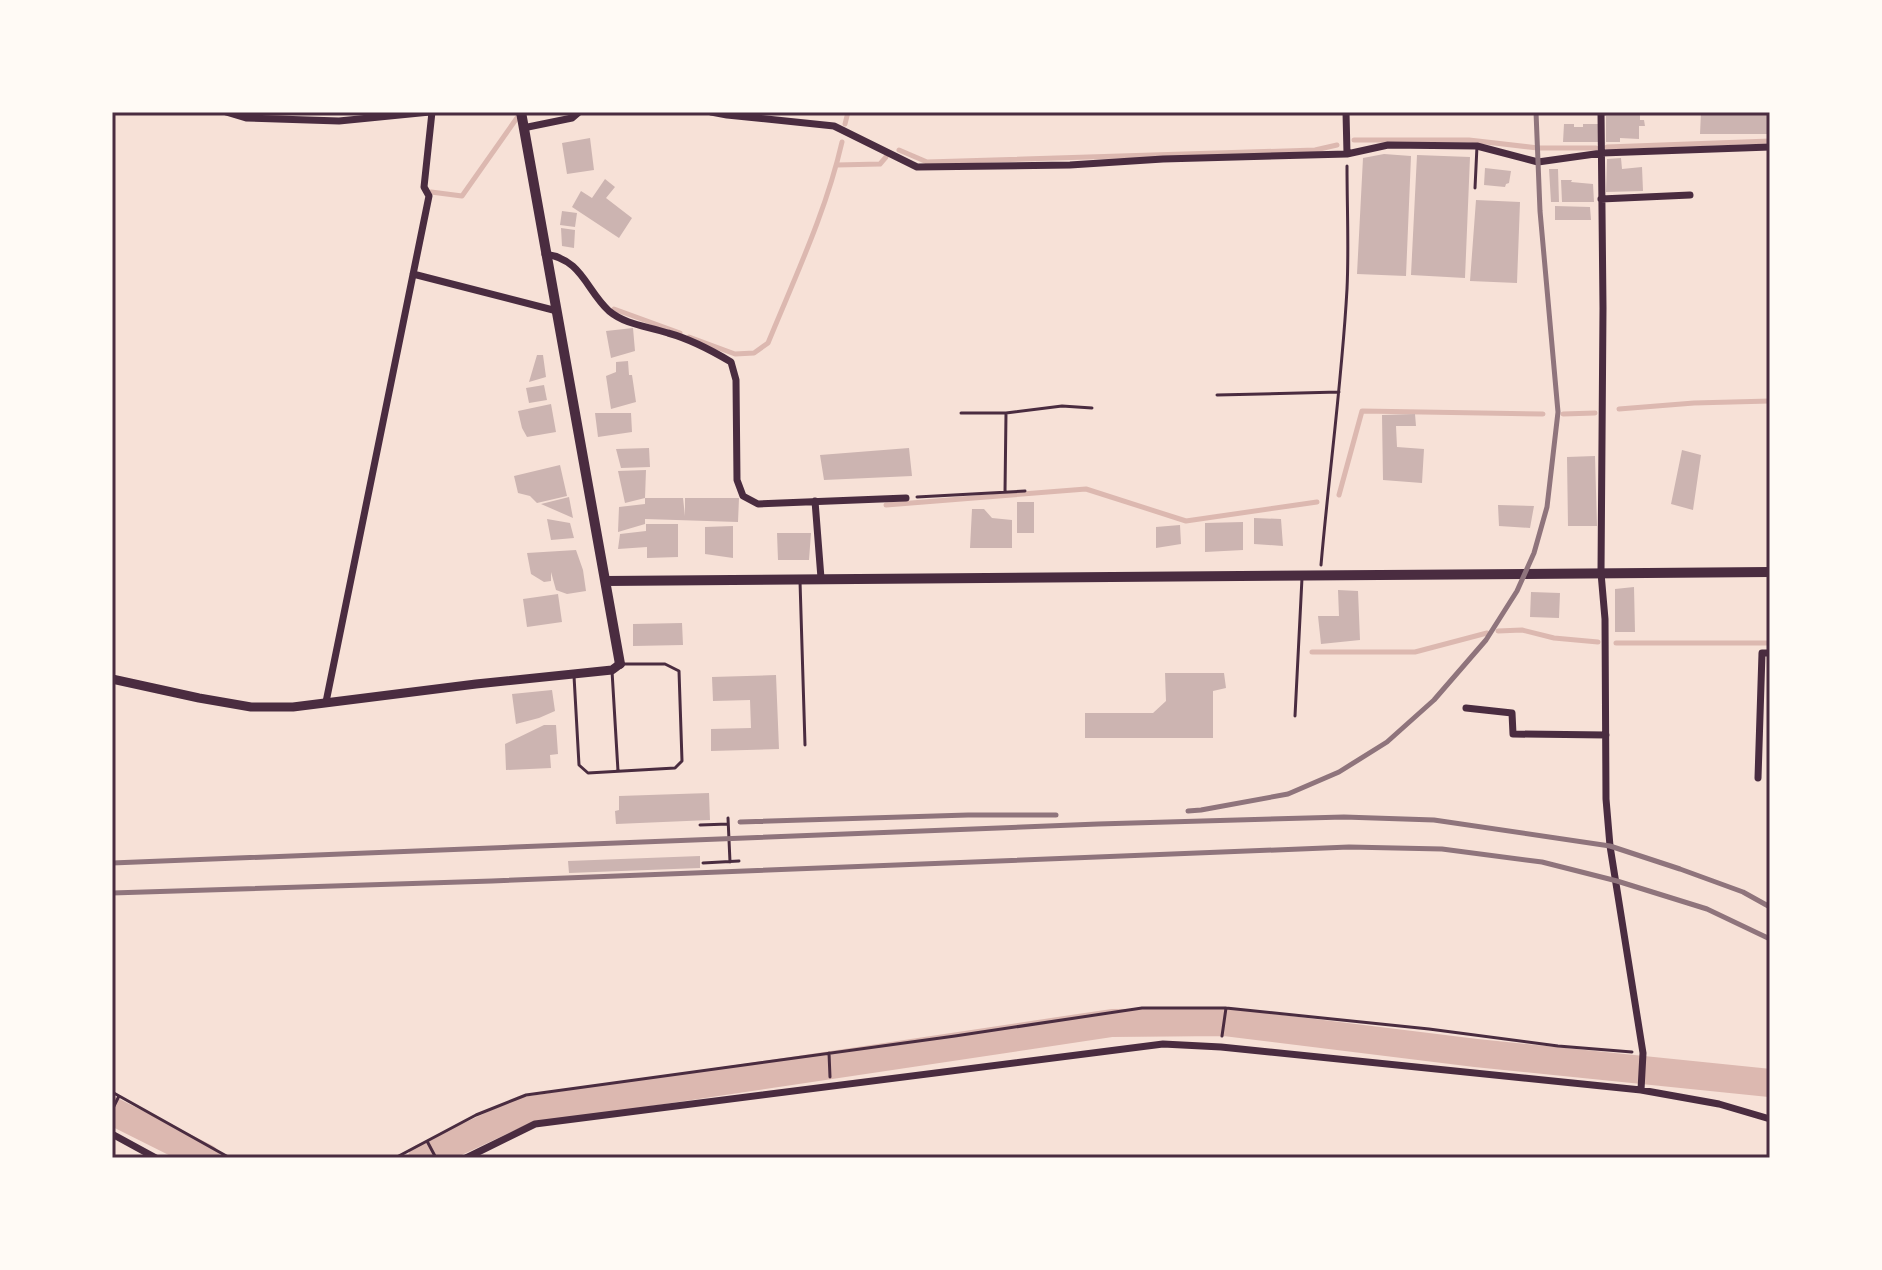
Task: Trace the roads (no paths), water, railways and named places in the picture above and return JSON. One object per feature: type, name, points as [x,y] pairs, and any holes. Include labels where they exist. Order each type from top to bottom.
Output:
[{"type":"main road","points":[[521,112],[606,581],[616,667]]},
{"type":"main road","points":[[606,581],[1770,572]]},
{"type":"street","points":[[226,112],[246,118],[264,116],[339,121],[431,112],[424,187],[429,196],[326,702]]},
{"type":"street","points":[[523,128],[572,118],[579,112]]},
{"type":"street","points":[[711,112],[834,126],[917,167],[1070,165],[1347,154],[1388,145],[1477,146],[1538,162],[1602,153],[1770,147]]},
{"type":"street","points":[[1346,112],[1347,154]]},
{"type":"street","points":[[1601,112],[1601,573],[1605,619],[1606,799],[1610,846],[1643,1053],[1641,1090]]},
{"type":"street","points":[[1601,199],[1690,195]]},
{"type":"street","points":[[545,254],[559,256],[574,266],[609,310],[628,323],[669,333],[731,362],[736,380],[737,480],[743,496],[758,504],[906,498]]},
{"type":"street","points":[[413,274],[557,311]]},
{"type":"street","points":[[815,501],[821,578]]},
{"type":"street","points":[[1758,778],[1762,653],[1770,653]]},
{"type":"street","points":[[112,679],[251,707],[293,707],[616,667]]},
{"type":"street","points":[[1466,708],[1512,713],[1513,734],[1606,735]]},
{"type":"street","points":[[466,1158],[535,1124],[1163,1044],[1234,1048],[1641,1090],[1719,1104],[1770,1119]]},
{"type":"street","points":[[112,1134],[156,1158]]},
{"type":"lane","points":[[1475,188],[1477,146]]},
{"type":"lane","points":[[1295,716],[1302,575]]},
{"type":"lane","points":[[800,578],[805,745]]},
{"type":"lane","points":[[574,674],[579,765],[588,773],[675,768],[682,761],[679,671],[665,664],[616,667],[618,771]]},
{"type":"waterway","points":[[260,112],[298,112]]},
{"type":"waterway","points":[[845,124],[848,112]]},
{"type":"waterway","points":[[431,192],[462,196],[519,115]]},
{"type":"waterway","points":[[1354,140],[1469,140],[1538,148],[1596,148]]},
{"type":"waterway","points":[[1607,147],[1770,141]]},
{"type":"waterway","points":[[689,337],[735,354],[754,353],[768,343],[819,219],[842,142]]},
{"type":"waterway","points":[[899,150],[927,162],[1315,150],[1337,145]]},
{"type":"waterway","points":[[837,165],[880,164],[886,157]]},
{"type":"waterway","points":[[614,309],[680,333]]},
{"type":"waterway","points":[[1619,409],[1770,401]]},
{"type":"waterway","points":[[1339,495],[1362,411],[1543,414]]},
{"type":"waterway","points":[[1563,414],[1595,413]]},
{"type":"waterway","points":[[886,505],[1086,489],[1186,521],[1317,502]]},
{"type":"waterway","points":[[1498,631],[1522,630],[1554,638],[1598,642]]},
{"type":"waterway","points":[[1312,652],[1415,652],[1487,633]]},
{"type":"waterway","points":[[1616,643],[1770,643]]},
{"type":"waterway","points":[[422,1158],[523,1111],[1112,1023],[1225,1022],[1476,1053],[1770,1083]]},
{"type":"waterway","points":[[112,1111],[206,1158]]},
{"type":"railway","points":[[1188,811],[1288,794],[1339,772],[1387,742],[1434,700],[1486,640],[1517,591],[1534,553],[1547,507],[1558,412],[1540,211],[1536,112]]},
{"type":"railway","points":[[740,822],[1056,815]]},
{"type":"railway","points":[[112,863],[1344,817],[1434,820],[1610,846],[1743,892],[1770,907]]},
{"type":"railway","points":[[112,893],[1349,847],[1442,849],[1542,862],[1617,881],[1707,909],[1770,939]]}]
